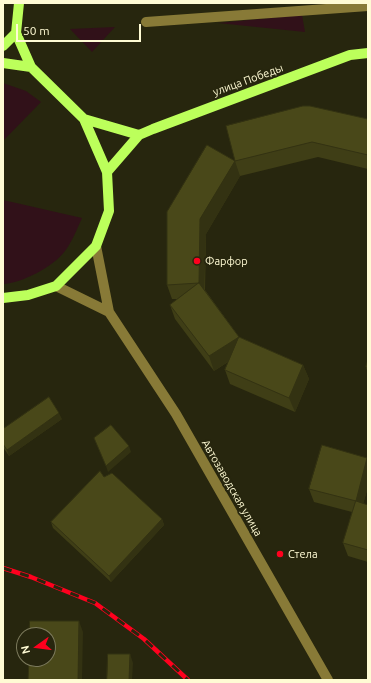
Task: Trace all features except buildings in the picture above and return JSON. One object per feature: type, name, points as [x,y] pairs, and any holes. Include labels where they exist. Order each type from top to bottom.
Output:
[{"type":"main road","points":[[3,298],[28,296],[56,286],[96,246],[109,211],[107,172],[84,119],[31,67],[16,33],[19,5]]},
{"type":"main road","points":[[3,46],[16,33]]},
{"type":"main road","name":"улица Победы","points":[[139,135],[350,55],[368,53]]},
{"type":"main road","points":[[3,63],[31,67]]},
{"type":"main road","points":[[84,119],[139,135],[107,172]]},
{"type":"street","points":[[146,22],[305,12],[368,6]]},
{"type":"street","points":[[96,246],[109,312]]},
{"type":"street","points":[[56,286],[109,312]]},
{"type":"street","name":"Автозаводская улица","points":[[109,312],[176,414],[328,680]]},
{"type":"shaded area","points":[[302,15],[305,32],[218,23]]},
{"type":"shaded area","points":[[115,27],[92,52],[70,29]]},
{"type":"shaded area","points":[[3,83],[26,91],[41,102],[3,141]]},
{"type":"shaded area","points":[[3,200],[82,218],[68,247],[53,263],[37,273],[19,281],[3,284]]},
{"type":"railway","points":[[3,568],[31,577],[95,603],[144,639],[188,680]]},
{"type":"place","name":"Фарфор","points":[[197,261]]},
{"type":"place","name":"Стела","points":[[280,554]]}]
